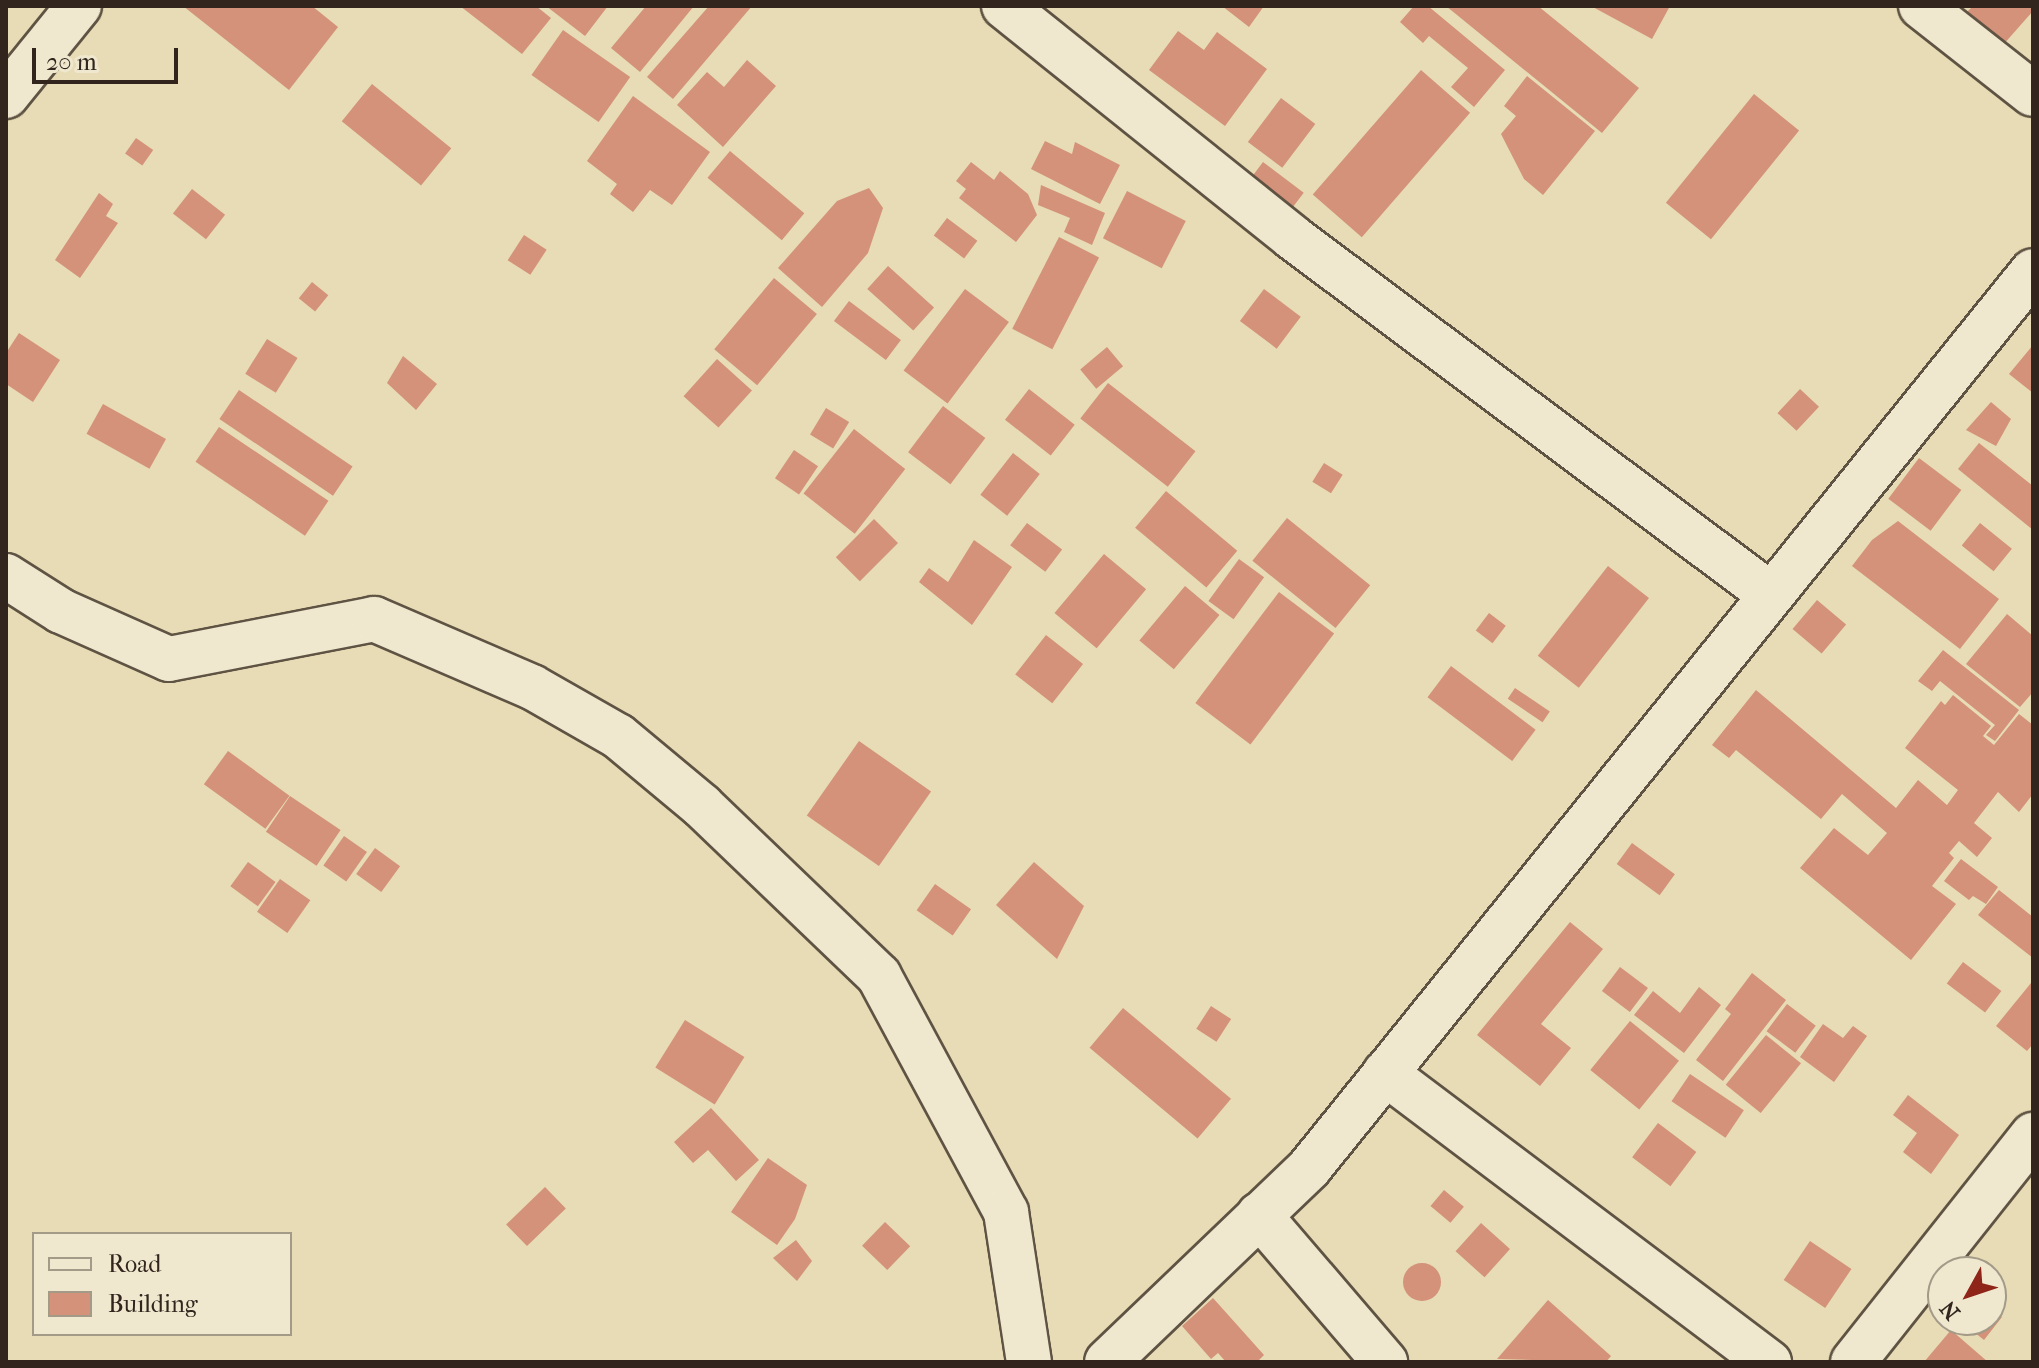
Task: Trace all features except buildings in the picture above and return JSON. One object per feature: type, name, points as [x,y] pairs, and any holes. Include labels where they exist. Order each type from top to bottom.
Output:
[{"type":"street","points":[[6,96],[79,6]]},
{"type":"street","points":[[1004,6],[1292,237],[1771,595]]},
{"type":"street","points":[[1921,6],[2033,94]]},
{"type":"street","points":[[1107,1362],[1310,1167],[2033,271]]},
{"type":"street","points":[[6,576],[61,611],[169,659],[374,619],[532,687],[618,736],[702,806],[879,976],[1006,1212],[1029,1362]]},
{"type":"street","points":[[1385,1073],[1769,1362]]},
{"type":"street","points":[[1853,1362],[2033,1135]]},
{"type":"street","points":[[1259,1215],[1385,1362]]}]
